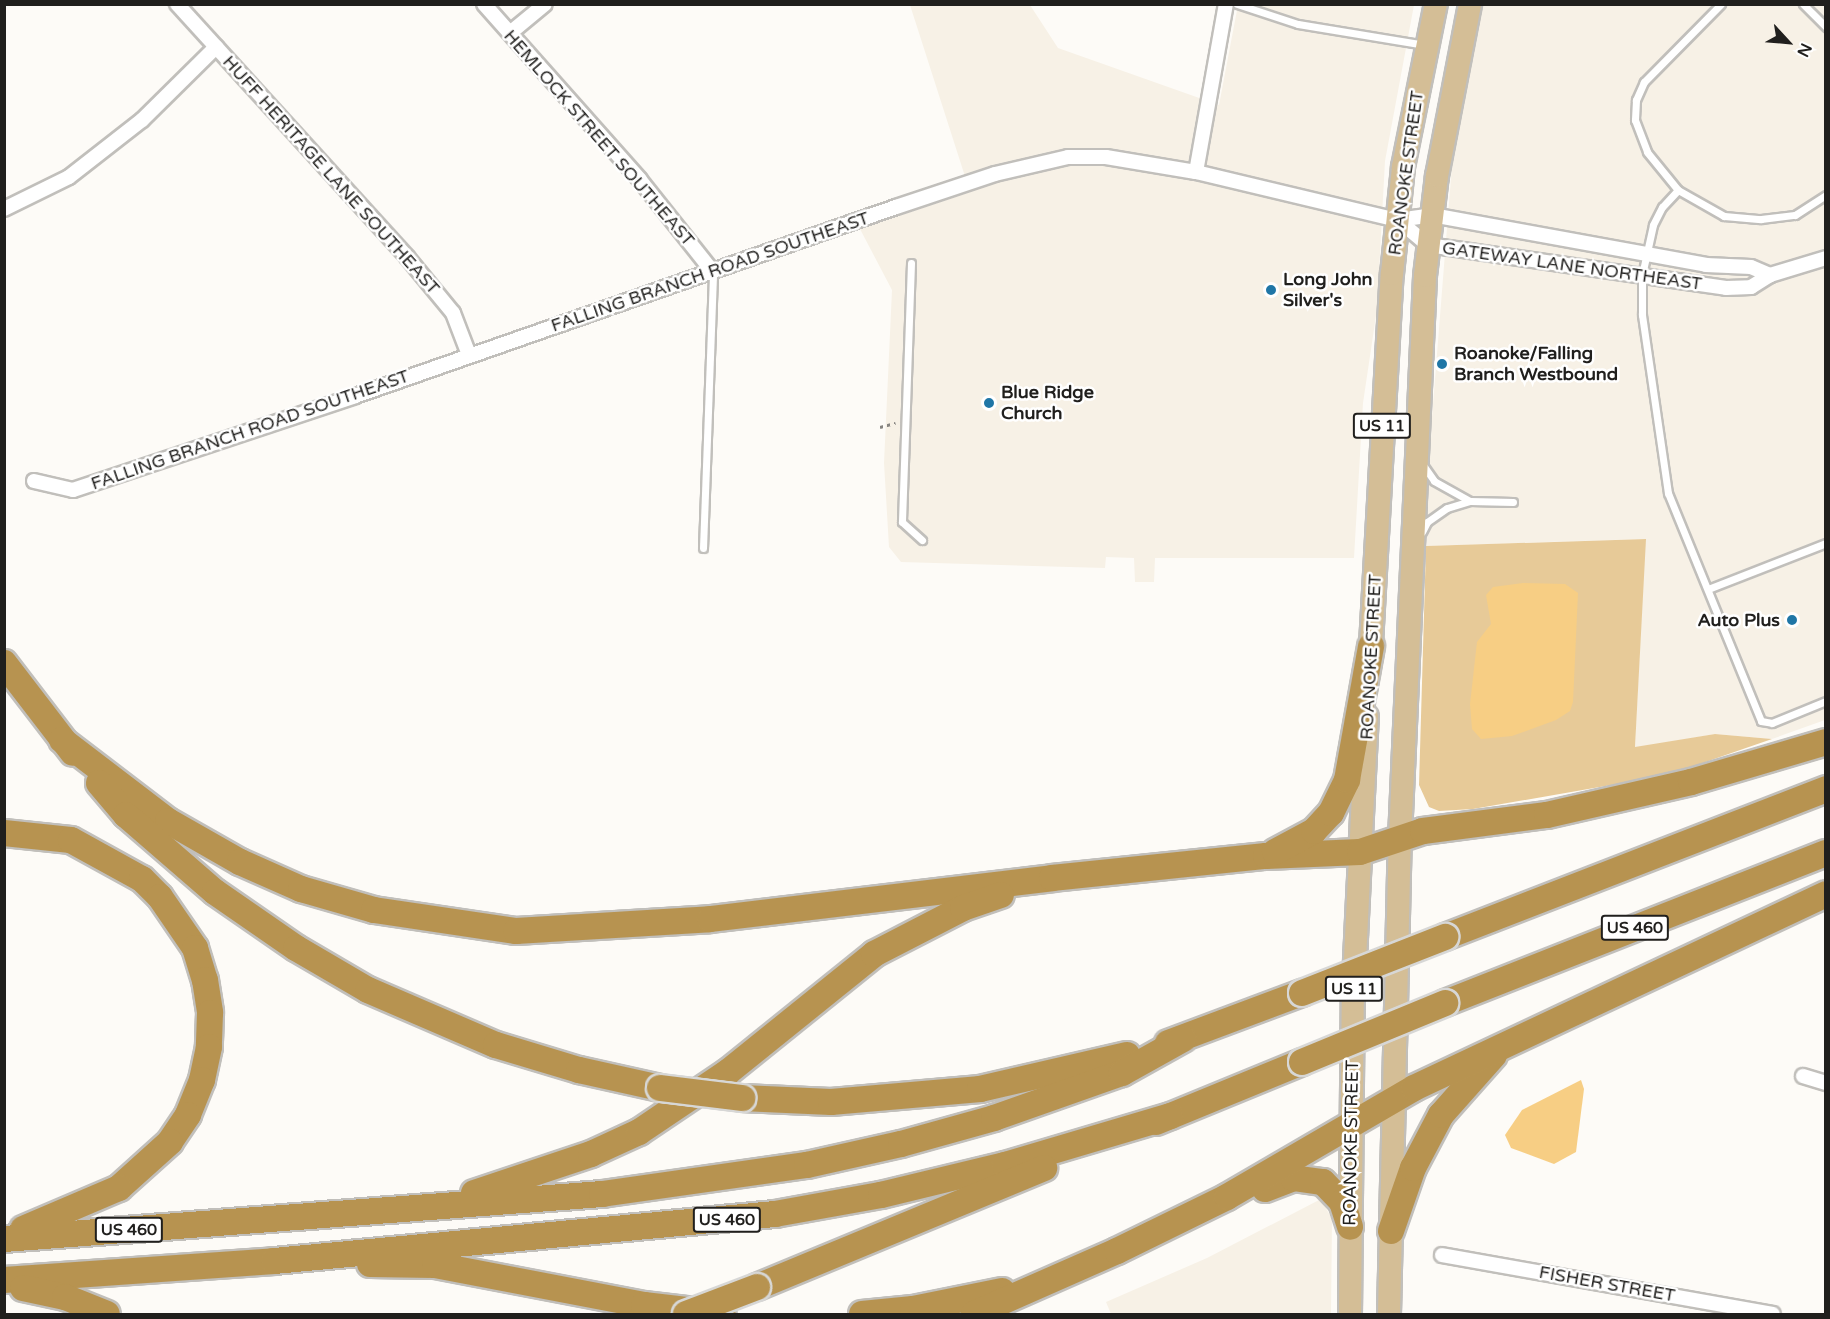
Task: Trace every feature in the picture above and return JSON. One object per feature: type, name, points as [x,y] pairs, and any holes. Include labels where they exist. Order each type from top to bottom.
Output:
[{"type":"highway","points":[[1266,856],[1314,831],[1331,813],[1347,780],[1371,646]]},
{"type":"highway","points":[[4,663],[62,740],[126,815],[215,892],[348,978],[496,1045],[579,1070],[660,1088],[742,1098],[831,1102],[980,1089],[1055,1074],[1183,1039]]},
{"type":"highway","points":[[62,740],[168,821],[240,861],[301,889],[374,910],[442,922],[516,930],[711,919],[1052,878],[1266,856],[1360,852],[1400,838],[1569,810],[1691,782],[1826,742]]},
{"type":"highway","name":"US 460","points":[[4,1237],[421,1208],[706,1182],[880,1149],[994,1118],[1122,1073],[1183,1039],[1826,789]]},
{"type":"highway","points":[[4,833],[71,840],[142,879],[160,897],[195,948],[205,980],[210,1013],[209,1047],[196,1098],[154,1160],[119,1188],[88,1204],[4,1237]]},
{"type":"highway","name":"US 460","points":[[686,1314],[757,1287],[1445,1003],[1826,853]]},
{"type":"highway","points":[[421,1208],[591,1154],[639,1132],[728,1072],[874,954],[963,908],[1052,878]]},
{"type":"highway","points":[[974,1314],[1117,1251],[1227,1197],[1394,1100],[1504,1044],[1826,894]]},
{"type":"highway","points":[[1390,1231],[1413,1168],[1441,1114],[1504,1044]]},
{"type":"highway","name":"US 460","points":[[4,1282],[274,1261],[775,1214],[893,1193],[1170,1116]]},
{"type":"highway","points":[[1227,1197],[1248,1195],[1293,1178],[1314,1179],[1336,1193],[1350,1227]]},
{"type":"highway","points":[[274,1261],[435,1265],[644,1305],[722,1314]]},
{"type":"highway","points":[[4,1282],[65,1297],[107,1314]]},
{"type":"highway","points":[[862,1314],[912,1309],[1040,1283]]},
{"type":"main road","name":"ROANOKE STREET","points":[[1350,1314],[1351,1127],[1360,852],[1384,383],[1398,220],[1426,45],[1436,4]]},
{"type":"main road","name":"ROANOKE STREET","points":[[1389,1314],[1400,838],[1416,445],[1428,245],[1454,72],[1470,4]]},
{"type":"street","name":"HUFF HERITAGE LANE SOUTHEAST","points":[[177,4],[453,312],[469,355]]},
{"type":"street","name":"HEMLOCK STREET SOUTHEAST","points":[[484,4],[640,180],[713,272]]},
{"type":"street","points":[[510,33],[545,4]]},
{"type":"street","points":[[1196,172],[1226,4]]},
{"type":"street","points":[[4,209],[69,177],[142,120],[216,47]]},
{"type":"street","name":"FALLING BRANCH ROAD SOUTHEAST","points":[[34,481],[73,490],[1030,164],[1068,157],[1106,157],[1196,172],[1398,220]]},
{"type":"street","name":"GATEWAY LANE NORTHEAST","points":[[1398,220],[1432,215],[1706,265],[1750,267],[1770,275]]},
{"type":"street","name":"GATEWAY LANE NORTHEAST","points":[[1398,220],[1428,245],[1726,288],[1751,287],[1770,275],[1826,258]]},
{"type":"street","points":[[1803,1076],[1826,1083]]},
{"type":"street","name":"FISHER STREET","points":[[1442,1255],[1773,1314]]},
{"type":"lane","points":[[1237,4],[1298,24],[1426,45]]},
{"type":"lane","points":[[1721,4],[1654,67],[1636,100],[1639,137],[1678,190],[1707,209],[1743,219],[1795,215],[1826,195]]},
{"type":"lane","points":[[1803,4],[1826,27]]},
{"type":"lane","points":[[1678,190],[1662,207],[1653,225],[1641,275],[1642,315],[1668,493],[1761,721],[1772,723],[1826,701]]},
{"type":"lane","points":[[911,263],[902,522],[922,540]]},
{"type":"lane","points":[[703,548],[713,272]]},
{"type":"lane","points":[[1416,445],[1423,466],[1434,481],[1470,501]]},
{"type":"lane","points":[[1411,565],[1427,522],[1436,513],[1470,501],[1513,502]]},
{"type":"lane","points":[[1708,589],[1826,543]]},
{"type":"shaded area","points":[[910,5],[1030,5],[1058,48],[1219,105],[1238,5],[1414,5],[1385,161],[1377,309],[1363,403],[1354,558],[1155,558],[1154,582],[1135,582],[1134,558],[1106,557],[1105,568],[901,562],[889,547],[884,463],[892,290],[860,229],[970,192]]},
{"type":"shaded area","points":[[1482,5],[1825,5],[1825,720],[1772,739],[1715,734],[1635,748],[1645,539],[1426,546],[1432,417],[1452,165],[1463,89]]},
{"type":"shaded area","points":[[1646,539],[1635,747],[1715,734],[1772,739],[1691,767],[1634,781],[1473,809],[1439,811],[1429,807],[1419,785],[1426,546]]},
{"type":"shaded area","points":[[1523,583],[1565,584],[1578,593],[1573,702],[1570,711],[1556,720],[1512,736],[1481,739],[1472,729],[1470,704],[1477,642],[1491,624],[1486,595],[1493,587]]},
{"type":"shaded area","points":[[1581,1080],[1584,1089],[1576,1152],[1554,1164],[1511,1148],[1505,1135],[1522,1110]]},
{"type":"shaded area","points":[[1321,1199],[1332,1219],[1331,1314],[1111,1314],[1106,1302],[1207,1258]]},
{"type":"place","name":"Long John Silver's","points":[[1271,290]]},
{"type":"place","name":"Roanoke/Falling Branch Westbound","points":[[1442,364]]},
{"type":"place","name":"Blue Ridge Church","points":[[989,403]]},
{"type":"place","name":"Auto Plus","points":[[1792,620]]}]
